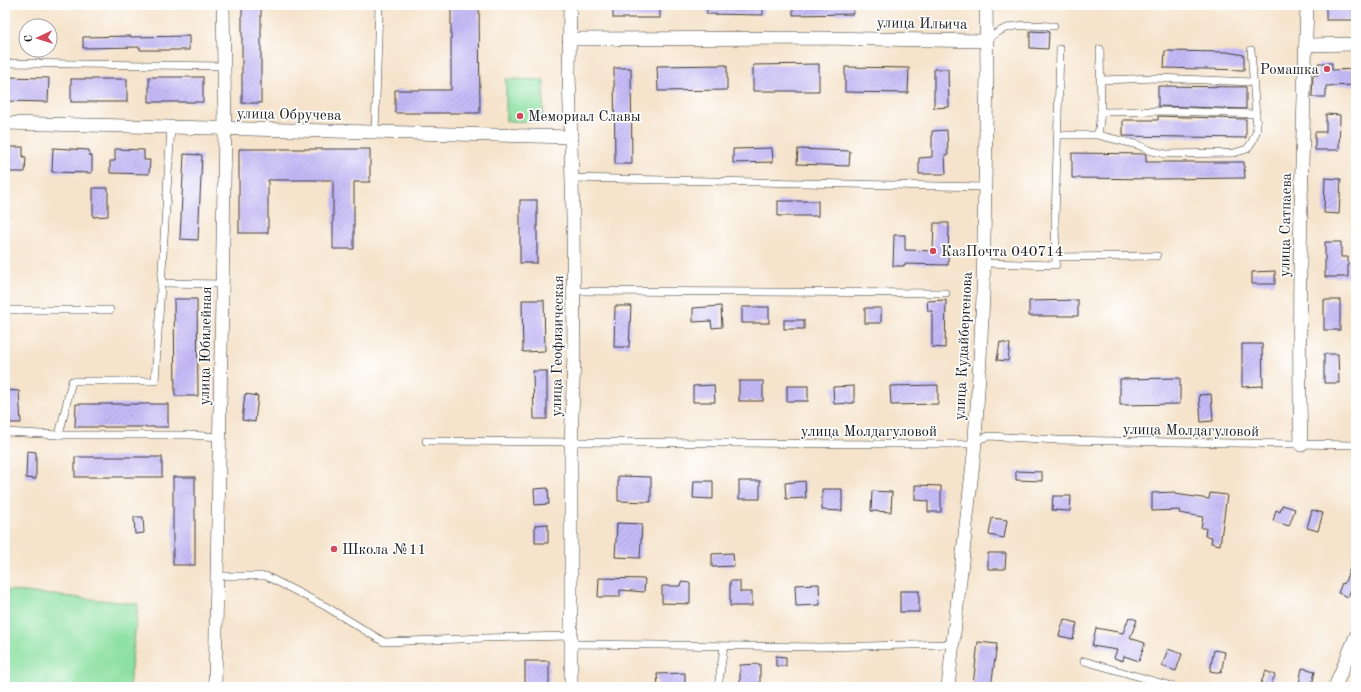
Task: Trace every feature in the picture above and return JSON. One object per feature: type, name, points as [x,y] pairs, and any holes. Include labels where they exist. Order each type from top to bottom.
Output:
[{"type":"street","name":"улица Юбилейная","points":[[215,687],[225,129],[223,5]]},
{"type":"street","name":"улица Геофизическая","points":[[570,5],[569,39],[574,291],[574,354],[571,443],[571,687]]},
{"type":"street","name":"улица Кудайбергенова","points":[[948,687],[974,444],[983,296],[986,5]]},
{"type":"street","name":"улица Сатпаева","points":[[1301,445],[1299,367],[1302,166],[1307,5]]},
{"type":"street","name":"улица Ильича","points":[[569,39],[821,38],[986,41]]},
{"type":"street","points":[[1306,45],[1356,44]]},
{"type":"street","name":"улица Обручева","points":[[5,123],[571,137]]},
{"type":"street","points":[[1335,687],[1356,636]]},
{"type":"lane","points":[[375,132],[379,5]]},
{"type":"lane","points":[[986,41],[1006,28],[1019,25],[1054,26]]},
{"type":"lane","points":[[983,263],[1056,265],[1055,220],[1060,49]]},
{"type":"lane","points":[[1098,135],[1101,112],[1100,49]]},
{"type":"lane","points":[[1058,135],[1098,135],[1166,154],[1234,153],[1248,149],[1257,130],[1251,50]]},
{"type":"lane","points":[[5,63],[224,66]]},
{"type":"lane","points":[[1101,80],[1157,78],[1254,82]]},
{"type":"lane","points":[[1101,112],[1172,111],[1256,114]]},
{"type":"lane","points":[[59,435],[72,381],[155,381],[171,128]]},
{"type":"lane","points":[[572,178],[984,187]]},
{"type":"lane","points":[[1056,257],[1157,256]]},
{"type":"lane","points":[[161,283],[222,284]]},
{"type":"lane","points":[[574,291],[946,293]]},
{"type":"lane","points":[[5,310],[110,310]]},
{"type":"lane","points":[[5,432],[59,435],[190,435],[220,437]]},
{"type":"lane","name":"улица Молдагуловой","points":[[426,441],[571,443],[974,444],[980,439],[989,436],[1057,440],[1356,445]]},
{"type":"lane","points":[[217,576],[266,576],[326,606],[384,642],[485,638],[571,640],[724,647],[822,648],[953,644]]},
{"type":"lane","points":[[718,687],[724,647]]},
{"type":"lane","points":[[1084,661],[1175,687]]},
{"type":"green space","points":[[506,79],[544,80],[543,122],[506,121]]},
{"type":"green space","points":[[5,590],[138,604],[129,687],[5,687]]},
{"type":"building","points":[[242,5],[261,5],[261,103],[242,103]]},
{"type":"building","points":[[451,5],[479,5],[480,113],[395,113],[395,90],[451,90]]},
{"type":"building","points":[[613,5],[660,5],[660,18],[613,18]]},
{"type":"building","points":[[707,5],[763,5],[763,15],[707,14]]},
{"type":"building","points":[[793,5],[853,5],[853,14],[793,15]]},
{"type":"building","points":[[1326,5],[1356,5],[1356,20],[1326,20]]},
{"type":"building","points":[[1030,31],[1049,32],[1048,49],[1030,48]]},
{"type":"building","points":[[189,36],[189,50],[140,50],[140,47],[83,48],[83,37]]},
{"type":"building","points":[[1165,51],[1227,52],[1244,55],[1244,70],[1164,68]]},
{"type":"building","points":[[1318,63],[1332,63],[1332,70],[1356,69],[1356,85],[1326,86],[1326,97],[1312,97],[1313,75],[1318,75]]},
{"type":"building","points":[[819,64],[819,91],[753,91],[753,65]]},
{"type":"building","points":[[727,65],[727,90],[658,91],[657,66]]},
{"type":"building","points":[[845,67],[909,68],[908,93],[845,92]]},
{"type":"building","points":[[614,68],[631,68],[632,164],[615,164]]},
{"type":"building","points":[[934,69],[948,69],[949,107],[934,108]]},
{"type":"building","points":[[5,77],[49,78],[48,102],[5,101]]},
{"type":"building","points":[[149,77],[203,77],[203,102],[149,102]]},
{"type":"building","points":[[71,79],[127,79],[127,102],[71,102]]},
{"type":"building","points":[[1158,86],[1246,87],[1246,109],[1158,106]]},
{"type":"building","points":[[1326,114],[1340,115],[1339,150],[1315,150],[1315,132],[1326,132]]},
{"type":"building","points":[[1158,116],[1246,119],[1246,138],[1123,136],[1123,120],[1158,120]]},
{"type":"building","points":[[947,130],[948,155],[945,155],[946,174],[919,174],[919,158],[932,157],[932,131]]},
{"type":"building","points":[[5,147],[23,147],[23,157],[26,157],[25,172],[5,172]]},
{"type":"building","points":[[53,148],[89,150],[89,155],[92,156],[92,173],[52,172]]},
{"type":"building","points":[[772,148],[773,162],[733,163],[733,149]]},
{"type":"building","points":[[115,149],[144,150],[144,160],[150,160],[149,174],[110,173],[110,161],[115,161]]},
{"type":"building","points":[[239,149],[370,149],[370,182],[354,182],[354,249],[333,249],[333,180],[268,180],[268,233],[239,233]]},
{"type":"building","points":[[798,149],[850,151],[849,166],[797,164]]},
{"type":"building","points":[[1072,153],[1146,154],[1146,162],[1244,162],[1245,178],[1072,178]]},
{"type":"building","points":[[184,154],[202,155],[198,240],[180,239]]},
{"type":"building","points":[[1325,178],[1341,179],[1339,214],[1324,213]]},
{"type":"building","points":[[93,188],[108,188],[108,216],[93,217]]},
{"type":"building","points":[[520,200],[537,200],[537,263],[520,263]]},
{"type":"building","points":[[778,201],[818,201],[818,216],[778,216]]},
{"type":"building","points":[[934,223],[949,223],[948,265],[904,264],[904,266],[893,266],[894,235],[905,235],[905,250],[933,251]]},
{"type":"building","points":[[1325,242],[1341,242],[1341,257],[1348,257],[1348,277],[1325,277]]},
{"type":"building","points":[[1275,271],[1275,284],[1252,284],[1252,272]]},
{"type":"building","points":[[174,299],[197,299],[198,396],[175,396]]},
{"type":"building","points":[[522,300],[544,300],[545,351],[523,352]]},
{"type":"building","points":[[946,300],[945,348],[932,347],[932,311],[928,311],[927,301]]},
{"type":"building","points":[[1078,300],[1078,316],[1029,316],[1029,301]]},
{"type":"building","points":[[1324,300],[1340,300],[1340,330],[1324,330]]},
{"type":"building","points":[[615,306],[631,306],[629,347],[614,347]]},
{"type":"building","points":[[721,306],[722,327],[712,328],[711,321],[693,322],[693,308]]},
{"type":"building","points":[[742,307],[769,307],[769,323],[742,323]]},
{"type":"building","points":[[865,308],[881,308],[881,323],[865,323]]},
{"type":"building","points":[[784,320],[804,320],[804,329],[784,329]]},
{"type":"building","points":[[1000,342],[1010,344],[1008,361],[997,360]]},
{"type":"building","points":[[1242,344],[1262,344],[1263,386],[1242,387]]},
{"type":"building","points":[[1324,354],[1338,354],[1339,383],[1324,383]]},
{"type":"building","points":[[533,371],[547,371],[547,419],[534,419]]},
{"type":"building","points":[[1180,378],[1180,404],[1120,405],[1120,379]]},
{"type":"building","points":[[739,381],[763,381],[763,401],[739,401]]},
{"type":"building","points":[[714,385],[715,402],[693,402],[693,386]]},
{"type":"building","points":[[938,385],[938,404],[891,405],[890,386]]},
{"type":"building","points":[[787,386],[808,386],[808,401],[787,401]]},
{"type":"building","points":[[854,386],[854,403],[834,404],[833,387]]},
{"type":"building","points":[[5,390],[19,391],[21,423],[9,423],[5,421]]},
{"type":"building","points":[[245,394],[258,396],[255,422],[242,420]]},
{"type":"building","points":[[1211,394],[1213,421],[1201,422],[1199,395]]},
{"type":"building","points":[[76,404],[168,404],[168,427],[75,427]]},
{"type":"building","points":[[27,451],[36,452],[36,479],[26,478]]},
{"type":"building","points":[[75,457],[162,457],[162,477],[75,477]]},
{"type":"building","points":[[1016,471],[1042,472],[1042,481],[1016,480]]},
{"type":"building","points":[[618,476],[651,477],[651,502],[618,501]]},
{"type":"building","points":[[173,477],[195,477],[195,565],[173,565]]},
{"type":"building","points":[[694,481],[713,481],[713,499],[693,498]]},
{"type":"building","points":[[739,481],[760,481],[760,499],[739,499]]},
{"type":"building","points":[[805,481],[806,498],[786,499],[785,483]]},
{"type":"building","points":[[915,485],[941,486],[941,512],[928,512],[928,501],[915,500]]},
{"type":"building","points":[[548,488],[549,504],[535,505],[534,489]]},
{"type":"building","points":[[822,489],[842,489],[842,511],[822,510]]},
{"type":"building","points":[[872,491],[892,492],[891,512],[871,511]]},
{"type":"building","points":[[1175,492],[1175,494],[1209,499],[1210,493],[1227,495],[1220,545],[1211,543],[1212,537],[1205,536],[1206,528],[1201,528],[1203,517],[1179,513],[1180,510],[1152,511],[1152,493]]},
{"type":"building","points":[[1053,496],[1071,496],[1070,511],[1052,510]]},
{"type":"building","points":[[1282,505],[1295,509],[1289,526],[1273,521],[1276,510],[1280,512]]},
{"type":"building","points":[[1312,510],[1323,513],[1318,531],[1307,528]]},
{"type":"building","points":[[134,517],[143,517],[144,533],[135,534]]},
{"type":"building","points":[[992,518],[1007,520],[1004,538],[989,535]]},
{"type":"building","points":[[617,523],[642,524],[640,558],[615,557]]},
{"type":"building","points":[[548,524],[548,543],[535,543],[535,525]]},
{"type":"building","points":[[733,553],[734,566],[712,567],[712,554]]},
{"type":"building","points":[[988,553],[1006,553],[1005,569],[988,569]]},
{"type":"building","points":[[1355,555],[1356,585],[1353,584],[1348,597],[1338,593],[1342,583],[1344,584]]},
{"type":"building","points":[[599,578],[645,579],[644,592],[620,590],[620,597],[598,597]]},
{"type":"building","points":[[730,581],[740,581],[740,592],[752,592],[752,606],[730,606]]},
{"type":"building","points":[[681,582],[690,583],[690,604],[662,603],[662,586],[680,586]]},
{"type":"building","points":[[819,584],[820,605],[796,606],[795,585]]},
{"type":"building","points":[[900,591],[919,591],[919,612],[900,612]]},
{"type":"building","points":[[1129,617],[1137,620],[1130,638],[1145,643],[1139,661],[1124,656],[1123,661],[1114,658],[1117,650],[1092,646],[1096,628],[1123,633]]},
{"type":"building","points":[[1064,619],[1077,623],[1073,639],[1059,636]]},
{"type":"building","points":[[978,642],[997,644],[991,687],[973,685]]},
{"type":"building","points":[[1168,649],[1182,654],[1176,671],[1162,666]]},
{"type":"building","points":[[1214,650],[1225,652],[1221,673],[1210,671]]},
{"type":"building","points":[[776,656],[786,657],[786,666],[776,666]]},
{"type":"building","points":[[525,661],[549,661],[549,687],[525,687]]},
{"type":"building","points":[[760,664],[760,683],[740,684],[740,665]]},
{"type":"building","points":[[1302,668],[1315,671],[1312,686],[1299,684]]},
{"type":"building","points":[[1266,671],[1275,675],[1270,687],[1259,687]]},
{"type":"building","points":[[685,673],[685,687],[658,687],[657,674]]},
{"type":"place","name":"Ромашка","points":[[1327,69]]},
{"type":"place","name":"Мемориал Славы","points":[[520,116]]},
{"type":"place","name":"КазПочта 040714","points":[[933,251]]},
{"type":"place","name":"Школа №11","points":[[334,549]]}]
